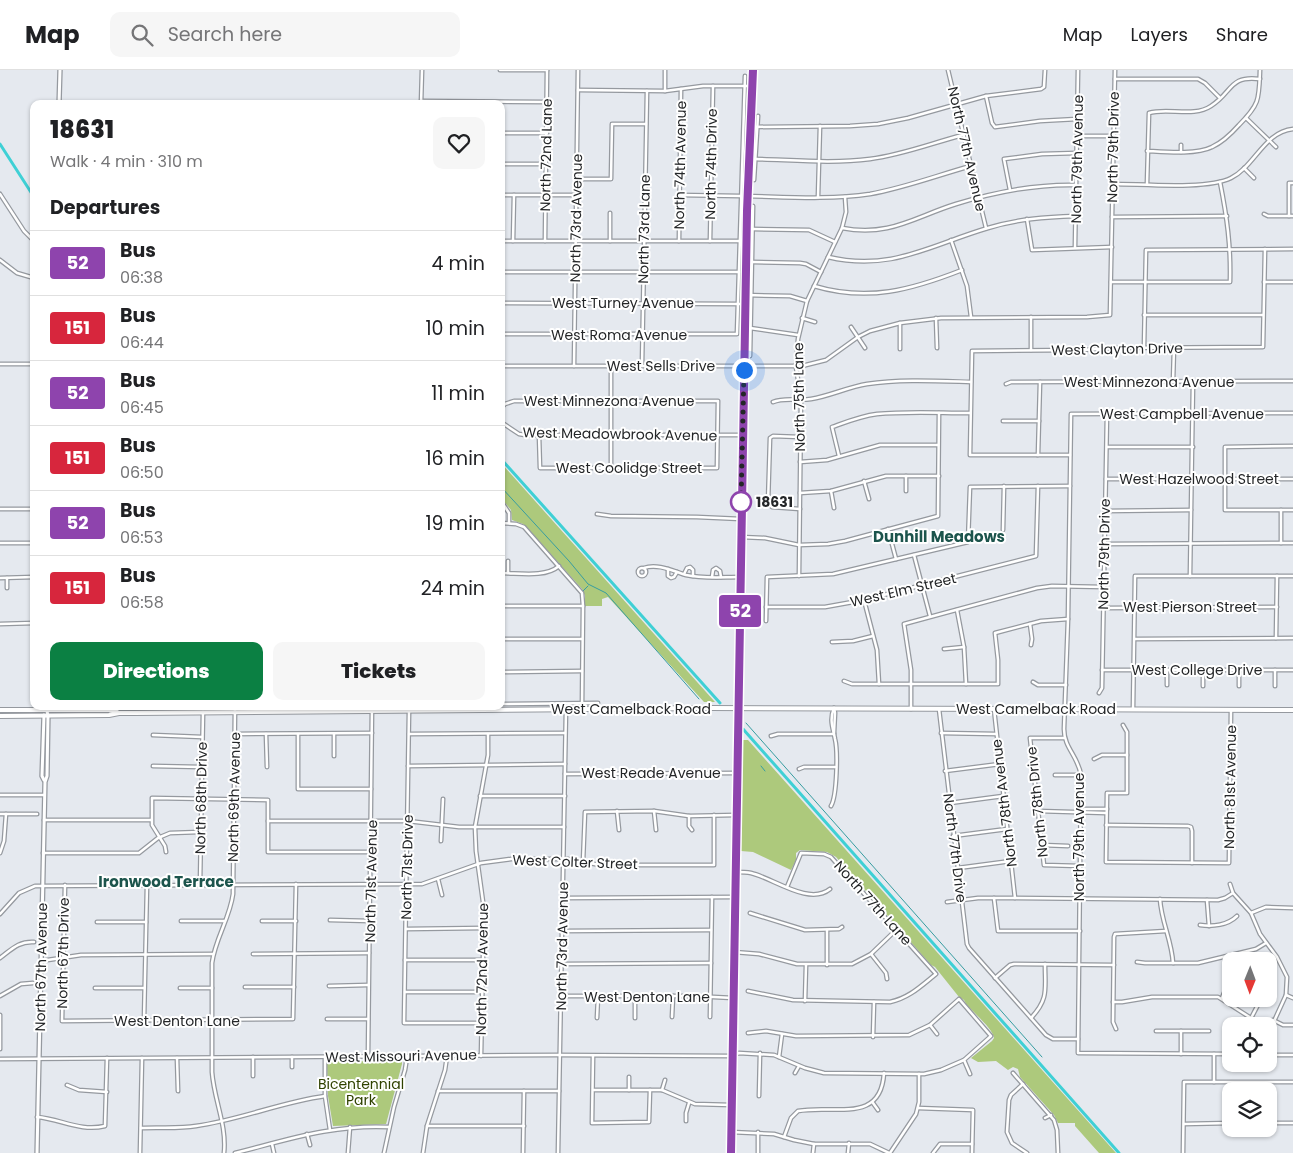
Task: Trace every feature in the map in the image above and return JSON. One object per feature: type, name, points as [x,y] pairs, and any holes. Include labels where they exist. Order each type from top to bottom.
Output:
[{"type":"main road","points":[[59,100],[60,70]]},
{"type":"main road","points":[[731,1153],[742,435],[747,196],[753,70]]},
{"type":"main road","name":"West Camelback Road","points":[[0,710],[30,709]]},
{"type":"main road","name":"West Camelback Road","points":[[505,709],[1293,710]]},
{"type":"main road","points":[[46,710],[46,716]]},
{"type":"main road","name":"West Camelback Road","points":[[109,710],[119,713]]},
{"type":"main road","name":"West Camelback Road","points":[[0,716],[326,710]]},
{"type":"main road","name":"West Camelback Road","points":[[390,710],[417,710]]},
{"type":"main road","name":"North 67th Avenue","points":[[36,1153],[45,781],[42,776],[46,716]]},
{"type":"street","points":[[421,100],[422,70]]},
{"type":"street","points":[[500,70],[548,70]]},
{"type":"street","name":"North 72nd Lane","points":[[545,241],[548,70]]},
{"type":"street","name":"North 73rd Avenue","points":[[574,366],[578,70]]},
{"type":"street","name":"North 74th Avenue","points":[[665,70],[665,91]]},
{"type":"street","name":"North 77th Avenue","points":[[948,70],[986,228]]},
{"type":"street","points":[[751,127],[878,124],[908,118],[986,96],[1041,89],[1044,87],[1045,70]]},
{"type":"street","name":"North 79th Avenue","points":[[1075,248],[1078,70]]},
{"type":"street","name":"North 79th Drive","points":[[1110,315],[1115,70]]},
{"type":"street","points":[[1147,151],[1181,152],[1211,148],[1230,135],[1256,105],[1259,96],[1260,70]]},
{"type":"street","points":[[738,304],[745,76]]},
{"type":"street","points":[[1147,184],[1149,113],[1201,110],[1211,106],[1236,81],[1250,78],[1260,79]]},
{"type":"street","points":[[1115,79],[1198,79],[1205,83],[1220,98]]},
{"type":"street","points":[[578,90],[665,91],[713,86],[753,86]]},
{"type":"street","name":"North 74th Drive","points":[[710,241],[713,86]]},
{"type":"street","name":"North 74th Avenue","points":[[679,241],[681,88]]},
{"type":"street","name":"North 73rd Lane","points":[[642,366],[647,91]]},
{"type":"street","points":[[986,96],[992,123],[995,127],[1040,121],[1077,120]]},
{"type":"street","points":[[505,102],[547,102]]},
{"type":"street","points":[[754,180],[758,116]]},
{"type":"street","points":[[1246,118],[1276,147]]},
{"type":"street","points":[[577,179],[611,179],[612,124],[646,124]]},
{"type":"street","points":[[818,198],[820,126]]},
{"type":"street","points":[[1113,184],[1204,184],[1220,182],[1233,177],[1244,168],[1270,140],[1282,132],[1293,129]]},
{"type":"street","points":[[505,133],[546,133]]},
{"type":"street","points":[[755,159],[819,161],[868,159],[892,155],[963,135]]},
{"type":"street","points":[[1076,136],[1113,136]]},
{"type":"street","points":[[1181,145],[1181,152]]},
{"type":"street","points":[[1010,190],[1004,159],[1042,154],[1076,153]]},
{"type":"street","points":[[505,164],[546,164]]},
{"type":"street","points":[[747,196],[818,198],[872,194],[971,166]]},
{"type":"street","points":[[1244,168],[1254,178]]},
{"type":"street","points":[[1111,282],[1230,282],[1231,249],[1220,182]]},
{"type":"street","points":[[1264,214],[1268,216],[1291,216],[1289,184],[1293,184]]},
{"type":"street","points":[[842,228],[862,231],[898,226],[954,204],[979,197],[1045,185],[1076,185]]},
{"type":"street","points":[[0,194],[30,237]]},
{"type":"street","points":[[505,195],[577,195]]},
{"type":"street","points":[[514,195],[514,241]]},
{"type":"street","points":[[679,196],[740,196]]},
{"type":"street","name":"North 75th Lane","points":[[799,576],[801,400],[796,366],[798,335],[807,301],[842,228],[846,212],[845,197]]},
{"type":"street","points":[[750,356],[753,206]]},
{"type":"street","points":[[610,213],[610,241]]},
{"type":"street","points":[[828,257],[863,262],[895,260],[986,228],[1027,219],[1076,216]]},
{"type":"street","points":[[1112,217],[1227,216]]},
{"type":"street","points":[[1027,219],[1032,250],[1112,247]]},
{"type":"street","points":[[752,229],[809,230],[835,242]]},
{"type":"street","points":[[951,240],[967,286],[971,317]]},
{"type":"street","points":[[505,241],[746,241]]},
{"type":"street","points":[[1144,315],[1263,315],[1264,249]]},
{"type":"street","points":[[1144,348],[1146,250],[1293,249]]},
{"type":"street","points":[[0,260],[17,273],[30,277]]},
{"type":"street","points":[[752,262],[800,263],[821,272]]},
{"type":"street","points":[[814,286],[847,294],[880,294],[914,288],[962,270]]},
{"type":"street","points":[[505,272],[739,272]]},
{"type":"street","points":[[1264,282],[1293,282]]},
{"type":"street","points":[[746,295],[790,296],[807,301]]},
{"type":"street","name":"West Turney Avenue","points":[[505,303],[745,304]]},
{"type":"street","name":"West Roma Avenue","points":[[505,334],[736,334],[738,304]]},
{"type":"street","name":"West Sells Drive","points":[[505,366],[808,366],[826,360],[858,337],[870,331],[900,323],[936,318],[1100,317],[1110,315]]},
{"type":"street","name":"West Clayton Drive","points":[[972,382],[972,351],[1262,347],[1263,315]]},
{"type":"street","points":[[1031,317],[1031,350]]},
{"type":"street","points":[[802,318],[815,322]]},
{"type":"street","points":[[936,318],[937,348]]},
{"type":"street","points":[[900,323],[900,349]]},
{"type":"street","points":[[852,327],[865,348]]},
{"type":"street","points":[[750,328],[798,335]]},
{"type":"street","points":[[1173,382],[1174,348]]},
{"type":"street","points":[[0,364],[30,364]]},
{"type":"street","points":[[611,366],[611,468]]},
{"type":"street","name":"West Minnezona Avenue","points":[[1006,384],[1011,382],[1293,381]]},
{"type":"street","points":[[772,402],[817,398],[865,384],[884,382],[972,382],[970,454],[1070,455]]},
{"type":"street","points":[[1038,455],[1040,382]]},
{"type":"street","points":[[1190,576],[1194,382]]},
{"type":"street","name":"West Minnezona Avenue","points":[[505,404],[514,401],[718,401],[718,435]]},
{"type":"street","points":[[839,456],[832,427],[862,417],[877,414],[970,413]]},
{"type":"street","name":"West Campbell Avenue","points":[[1071,414],[1293,413]]},
{"type":"street","points":[[741,537],[765,538],[799,544],[835,543],[938,516],[940,476],[939,414]]},
{"type":"street","name":"North 79th Avenue","points":[[1071,414],[1064,738],[1078,762],[1080,775],[1078,1053],[1182,1054]]},
{"type":"street","name":"North 79th Drive","points":[[1099,693],[1102,688],[1107,414]]},
{"type":"street","points":[[1004,421],[1039,421]]},
{"type":"street","name":"West Meadowbrook Avenue","points":[[505,425],[519,434],[539,435],[742,435]]},
{"type":"street","name":"West Coolidge Street","points":[[539,435],[540,468],[717,468],[718,435]]},
{"type":"street","points":[[800,437],[773,436],[770,438],[769,506],[800,510]]},
{"type":"street","points":[[800,462],[828,460],[880,445],[938,445]]},
{"type":"street","points":[[1293,446],[1225,447],[1225,510],[1293,510]]},
{"type":"street","points":[[1106,447],[1193,447]]},
{"type":"street","points":[[800,494],[831,491],[886,476],[940,476]]},
{"type":"street","points":[[906,476],[906,491]]},
{"type":"street","name":"West Hazelwood Street","points":[[1106,479],[1293,478]]},
{"type":"street","points":[[864,481],[869,499]]},
{"type":"street","points":[[1003,530],[1004,486]]},
{"type":"street","name":"West Elm Street","points":[[766,607],[824,607],[864,600],[1036,556],[1038,486]]},
{"type":"street","points":[[766,621],[767,577],[833,574],[968,542],[970,487],[1070,486]]},
{"type":"street","points":[[831,491],[834,508]]},
{"type":"street","points":[[505,506],[508,510],[510,523]]},
{"type":"street","points":[[0,509],[30,509]]},
{"type":"street","points":[[1105,511],[1191,510]]},
{"type":"street","points":[[1281,510],[1281,543]]},
{"type":"street","points":[[597,514],[611,516],[697,516],[741,519]]},
{"type":"street","points":[[505,523],[524,527],[582,593],[582,710]]},
{"type":"street","points":[[888,529],[896,560]]},
{"type":"street","points":[[0,543],[30,543]]},
{"type":"street","points":[[1104,544],[1293,543]]},
{"type":"street","points":[[914,555],[930,616]]},
{"type":"street","points":[[508,561],[508,573],[550,572],[559,566]]},
{"type":"street","points":[[684,574],[687,568],[690,567],[693,570],[693,576]]},
{"type":"street","points":[[644,568],[668,569],[693,576],[740,577]]},
{"type":"street","points":[[712,577],[713,570],[717,568],[720,570],[721,577]]},
{"type":"street","points":[[668,569],[668,576],[671,578],[677,572]]},
{"type":"street","points":[[1133,710],[1135,576],[1293,576]]},
{"type":"street","points":[[1276,638],[1277,576]]},
{"type":"street","points":[[0,578],[30,577]]},
{"type":"street","points":[[7,578],[7,588]]},
{"type":"street","points":[[911,709],[910,653],[904,624],[1037,588],[1052,586],[1104,587]]},
{"type":"street","points":[[864,600],[879,668],[879,684]]},
{"type":"street","points":[[505,606],[583,606]]},
{"type":"street","name":"West Pierson Street","points":[[1103,608],[1277,607]]},
{"type":"street","points":[[957,610],[964,647],[966,684]]},
{"type":"street","points":[[844,681],[852,684],[998,684],[999,668],[995,633],[1050,619],[1068,619]]},
{"type":"street","points":[[0,624],[30,623]]},
{"type":"street","points":[[1030,624],[1031,645]]},
{"type":"street","points":[[832,642],[853,642],[873,636]]},
{"type":"street","points":[[1134,639],[1293,638]]},
{"type":"street","points":[[505,639],[583,639]]},
{"type":"street","points":[[944,649],[964,647]]},
{"type":"street","name":"West College Drive","points":[[1102,670],[1293,670]]},
{"type":"street","points":[[1167,670],[1167,685]]},
{"type":"street","points":[[1203,670],[1203,686]]},
{"type":"street","points":[[1239,670],[1239,686]]},
{"type":"street","points":[[1275,670],[1275,686]]},
{"type":"street","points":[[505,672],[582,672]]},
{"type":"street","points":[[1033,682],[1038,685],[1066,685]]},
{"type":"street","name":"West Camelback Road","points":[[505,704],[598,703]]},
{"type":"street","points":[[831,806],[835,800],[836,742],[834,734],[834,708]]},
{"type":"street","name":"North 77th Drive","points":[[939,709],[945,771],[968,946],[1046,1035],[1050,1038],[1078,1039]]},
{"type":"street","name":"North 78th Avenue","points":[[994,709],[1015,898]]},
{"type":"street","name":"North 71st Avenue","points":[[368,1057],[372,852],[372,710]]},
{"type":"street","name":"North 73rd Avenue","points":[[558,1153],[566,710]]},
{"type":"street","name":"North 81st Avenue","points":[[1192,863],[1229,863],[1231,710]]},
{"type":"street","name":"North 71st Drive","points":[[409,711],[404,1023],[482,1023]]},
{"type":"street","name":"North 68th Drive","points":[[200,884],[203,712]]},
{"type":"street","name":"North 69th Avenue","points":[[224,1153],[225,1136],[223,1121],[214,1089],[212,988],[214,954],[231,904],[233,884],[235,712]]},
{"type":"street","points":[[1106,825],[1191,827],[1192,863],[1106,862],[1106,825],[1106,813],[1106,809],[1106,793],[1127,793],[1127,732],[1123,725]]},
{"type":"street","points":[[235,734],[372,733]]},
{"type":"street","points":[[409,734],[565,733]]},
{"type":"street","points":[[266,734],[266,767]]},
{"type":"street","points":[[298,734],[298,789],[372,789]]},
{"type":"street","points":[[334,734],[334,756]]},
{"type":"street","name":"North 72nd Avenue","points":[[481,1056],[484,909],[476,851],[475,827],[487,765],[488,734]]},
{"type":"street","points":[[771,736],[778,734],[834,734]]},
{"type":"street","points":[[941,734],[996,734]]},
{"type":"street","points":[[153,735],[202,737]]},
{"type":"street","name":"North 78th Drive","points":[[1064,738],[1030,738],[1044,865],[1080,866]]},
{"type":"street","points":[[1094,759],[1102,756],[1127,755]]},
{"type":"street","name":"West Reade Avenue","points":[[408,766],[565,764]]},
{"type":"street","points":[[945,771],[1000,764]]},
{"type":"street","points":[[153,766],[201,767]]},
{"type":"street","points":[[799,769],[804,767],[835,767]]},
{"type":"street","name":"West Reade Avenue","points":[[565,774],[737,773]]},
{"type":"street","points":[[1055,775],[1080,775]]},
{"type":"street","points":[[0,795],[44,795]]},
{"type":"street","points":[[480,796],[565,796]]},
{"type":"street","points":[[950,803],[1003,796]]},
{"type":"street","points":[[166,852],[165,846],[158,838],[151,820],[152,798],[268,800],[268,852],[372,852]]},
{"type":"street","points":[[441,841],[443,798]]},
{"type":"street","points":[[1080,812],[1085,809],[1106,809]]},
{"type":"street","points":[[583,862],[585,812],[654,811],[689,816],[736,815]]},
{"type":"street","points":[[654,811],[656,830]]},
{"type":"street","points":[[617,812],[619,830]]},
{"type":"street","points":[[1038,812],[1106,813]]},
{"type":"street","points":[[0,814],[37,814]]},
{"type":"street","points":[[0,853],[4,841],[6,814]]},
{"type":"street","name":"West Colter Street","points":[[0,914],[23,890],[42,886],[422,884],[478,864],[510,859],[563,859],[600,865],[714,865],[714,815]]},
{"type":"street","points":[[689,816],[689,826],[692,830]]},
{"type":"street","points":[[44,820],[151,820]]},
{"type":"street","points":[[268,821],[408,820],[475,827],[564,827]]},
{"type":"street","points":[[953,836],[1007,829]]},
{"type":"street","points":[[43,853],[139,853],[158,838],[170,833],[200,832]]},
{"type":"street","points":[[1042,846],[1068,846]]},
{"type":"street","name":"North 77th Lane","points":[[787,887],[800,853],[824,854],[831,857],[936,974],[914,993],[906,997],[890,1002],[874,1002]]},
{"type":"street","points":[[958,868],[1011,861]]},
{"type":"street","points":[[736,872],[753,873],[806,894],[826,893],[830,889]]},
{"type":"street","points":[[438,879],[442,895]]},
{"type":"street","points":[[244,987],[294,987],[296,884]]},
{"type":"street","points":[[1230,884],[1233,893],[1251,914],[1266,943],[1286,972],[1288,982],[1286,995],[1275,1017]]},
{"type":"street","points":[[144,1021],[147,885]]},
{"type":"street","name":"North 67th Drive","points":[[62,1021],[65,886]]},
{"type":"street","points":[[946,902],[994,898],[1207,900],[1222,899],[1233,893]]},
{"type":"street","points":[[710,1017],[712,897]]},
{"type":"street","points":[[563,898],[735,897]]},
{"type":"street","points":[[994,898],[998,931],[1080,931]]},
{"type":"street","points":[[1160,899],[1161,913],[1173,964]]},
{"type":"street","points":[[1207,900],[1209,926]]},
{"type":"street","points":[[1251,914],[1266,907],[1293,908]]},
{"type":"street","points":[[750,914],[797,928],[827,930],[839,929],[842,926]]},
{"type":"street","points":[[1200,926],[1232,922],[1237,916]]},
{"type":"street","points":[[330,920],[370,921]]},
{"type":"street","points":[[181,922],[225,921]]},
{"type":"street","points":[[262,921],[296,921]]},
{"type":"street","points":[[97,922],[146,922]]},
{"type":"street","points":[[406,929],[484,928]]},
{"type":"street","points":[[562,931],[711,930]]},
{"type":"street","points":[[827,930],[827,965]]},
{"type":"street","points":[[734,952],[759,954],[788,963],[806,965],[852,964],[871,954],[897,930]]},
{"type":"street","points":[[1116,1029],[1113,1022],[1115,934],[1166,931]]},
{"type":"street","points":[[0,958],[16,945],[24,942],[34,942]]},
{"type":"street","points":[[1244,952],[1256,949],[1266,943]]},
{"type":"street","points":[[253,954],[370,953]]},
{"type":"street","points":[[41,961],[81,956],[214,954]]},
{"type":"street","points":[[871,954],[886,973],[887,979]]},
{"type":"street","points":[[1136,962],[1198,963],[1222,958]]},
{"type":"street","points":[[405,960],[483,960]]},
{"type":"street","points":[[562,964],[711,963]]},
{"type":"street","points":[[1031,1018],[1045,998],[1045,964]]},
{"type":"street","points":[[805,1001],[806,965]]},
{"type":"street","points":[[995,978],[1012,965],[1114,965]]},
{"type":"street","points":[[0,996],[21,984],[33,983]]},
{"type":"street","points":[[329,986],[368,985]]},
{"type":"street","name":"West Denton Lane","points":[[62,1021],[293,1019],[294,987]]},
{"type":"street","points":[[95,988],[144,988]]},
{"type":"street","points":[[180,988],[212,988]]},
{"type":"street","points":[[748,991],[787,1000],[874,1002],[873,1037]]},
{"type":"street","points":[[405,992],[482,992]]},
{"type":"street","points":[[1286,995],[1293,998]]},
{"type":"street","name":"West Denton Lane","points":[[561,996],[733,998]]},
{"type":"street","points":[[672,1018],[673,996]]},
{"type":"street","points":[[1113,1002],[1152,997],[1212,996],[1222,998]]},
{"type":"street","points":[[597,1018],[598,997]]},
{"type":"street","points":[[634,997],[635,1018]]},
{"type":"street","name":"West Missouri Avenue","points":[[0,1058],[732,1056],[739,1053],[760,1053],[779,1056],[799,1066],[824,1073],[919,1074],[936,1072],[964,1060],[991,1036],[959,999],[930,1025]]},
{"type":"street","points":[[1234,1008],[1249,1017]]},
{"type":"street","points":[[0,1015],[0,1048]]},
{"type":"street","points":[[327,1019],[368,1018]]},
{"type":"street","points":[[1277,1022],[1283,1025],[1293,1025]]},
{"type":"street","points":[[748,1033],[766,1031],[796,1036],[909,1036],[930,1025],[937,1034]]},
{"type":"street","points":[[1156,1031],[1209,1031]]},
{"type":"street","points":[[1181,1031],[1182,1054],[1222,1054]]},
{"type":"street","points":[[779,1056],[782,1034]]},
{"type":"street","points":[[759,1096],[760,1053]]},
{"type":"street","points":[[1214,1054],[1214,1082]]},
{"type":"street","points":[[1277,1054],[1293,1055]]},
{"type":"street","points":[[385,1152],[389,1126],[405,1070],[407,1056]]},
{"type":"street","points":[[423,1153],[427,1126],[445,1070],[447,1056]]},
{"type":"street","points":[[593,1056],[592,1123],[649,1122],[650,1090]]},
{"type":"street","points":[[292,1057],[292,1068]]},
{"type":"street","points":[[325,1057],[325,1096],[330,1130]]},
{"type":"street","points":[[38,1117],[49,1118],[78,1127],[105,1126],[107,1058]]},
{"type":"street","points":[[140,1153],[142,1058]]},
{"type":"street","points":[[177,1058],[178,1091]]},
{"type":"street","points":[[253,1058],[253,1076]]},
{"type":"street","points":[[964,1060],[970,1074]]},
{"type":"street","points":[[795,1073],[799,1066]]},
{"type":"street","points":[[784,1137],[791,1118],[798,1111],[806,1109],[864,1108],[872,1103],[881,1092],[884,1073]]},
{"type":"street","points":[[1013,1073],[1051,1115],[1057,1130],[1058,1153]]},
{"type":"street","points":[[731,1132],[774,1134],[814,1144],[870,1144],[889,1153],[914,1119],[918,1108],[919,1074]]},
{"type":"street","points":[[629,1077],[629,1090]]},
{"type":"street","points":[[662,1090],[665,1080]]},
{"type":"street","points":[[1183,1153],[1184,1082],[1293,1082]]},
{"type":"street","points":[[1023,1084],[1011,1095],[1009,1100],[1007,1132],[1012,1143],[1027,1153]]},
{"type":"street","points":[[67,1085],[80,1090],[106,1092]]},
{"type":"street","points":[[593,1090],[662,1090],[689,1103],[701,1106],[732,1105]]},
{"type":"street","points":[[438,1091],[559,1091]]},
{"type":"street","points":[[523,1153],[524,1091]]},
{"type":"street","points":[[141,1128],[186,1127],[223,1121],[325,1096]]},
{"type":"street","points":[[686,1120],[689,1103]]},
{"type":"street","points":[[872,1103],[878,1110]]},
{"type":"street","points":[[918,1108],[973,1110],[972,1153]]},
{"type":"street","points":[[792,1110],[795,1114]]},
{"type":"street","points":[[1045,1118],[1051,1115]]},
{"type":"street","points":[[1184,1124],[1222,1123]]},
{"type":"street","points":[[1277,1123],[1293,1124]]},
{"type":"street","points":[[235,1153],[307,1134],[350,1128],[389,1126]]},
{"type":"street","points":[[427,1126],[524,1126]]},
{"type":"street","points":[[460,1126],[460,1132]]},
{"type":"street","points":[[348,1153],[350,1128]]},
{"type":"street","points":[[758,1132],[758,1153]]},
{"type":"street","points":[[307,1134],[310,1145]]},
{"type":"street","points":[[848,1143],[848,1153]]},
{"type":"street","points":[[272,1144],[274,1153]]},
{"type":"street","points":[[813,1153],[814,1144]]},
{"type":"street","points":[[933,1153],[940,1144],[972,1144]]},
{"type":"green space","points":[[505,467],[715,702],[704,702],[608,597],[602,599],[602,606],[585,606],[585,596],[582,589],[523,524],[512,520],[511,510],[505,503]]},
{"type":"green space","points":[[743,740],[748,740],[1116,1153],[1099,1153],[1075,1126],[1075,1123],[1058,1123],[1054,1115],[1020,1077],[1018,1069],[1013,1067],[1008,1070],[996,1061],[978,1062],[971,1058],[992,1041],[994,1038],[993,1034],[836,857],[827,852],[800,850],[796,853],[796,860],[791,870],[753,852],[741,851]]},
{"type":"green space","name":"Bicentennial Park","points":[[329,1061],[402,1061],[386,1124],[333,1126],[328,1096],[327,1063]]},
{"type":"waterway","points":[[0,144],[30,191]]},
{"type":"waterway","points":[[505,463],[720,703]]},
{"type":"waterway","points":[[505,491],[588,584],[606,593],[699,699]]},
{"type":"waterway","points":[[582,592],[588,586]]},
{"type":"waterway","points":[[746,723],[1042,1057]]},
{"type":"waterway","points":[[743,729],[1119,1153]]},
{"type":"waterway","points":[[761,766],[765,771]]},
{"type":"bus line","name":"52","points":[[731,1153],[742,435],[747,211],[753,70]]},
{"type":"place","name":"18631","points":[[741,502]]},
{"type":"district","name":"Dunhill Meadows","points":[[939,536]]},
{"type":"district","name":"Ironwood Terrace","points":[[166,881]]},
{"type":"route","points":[[741,502],[744,370]]}]
